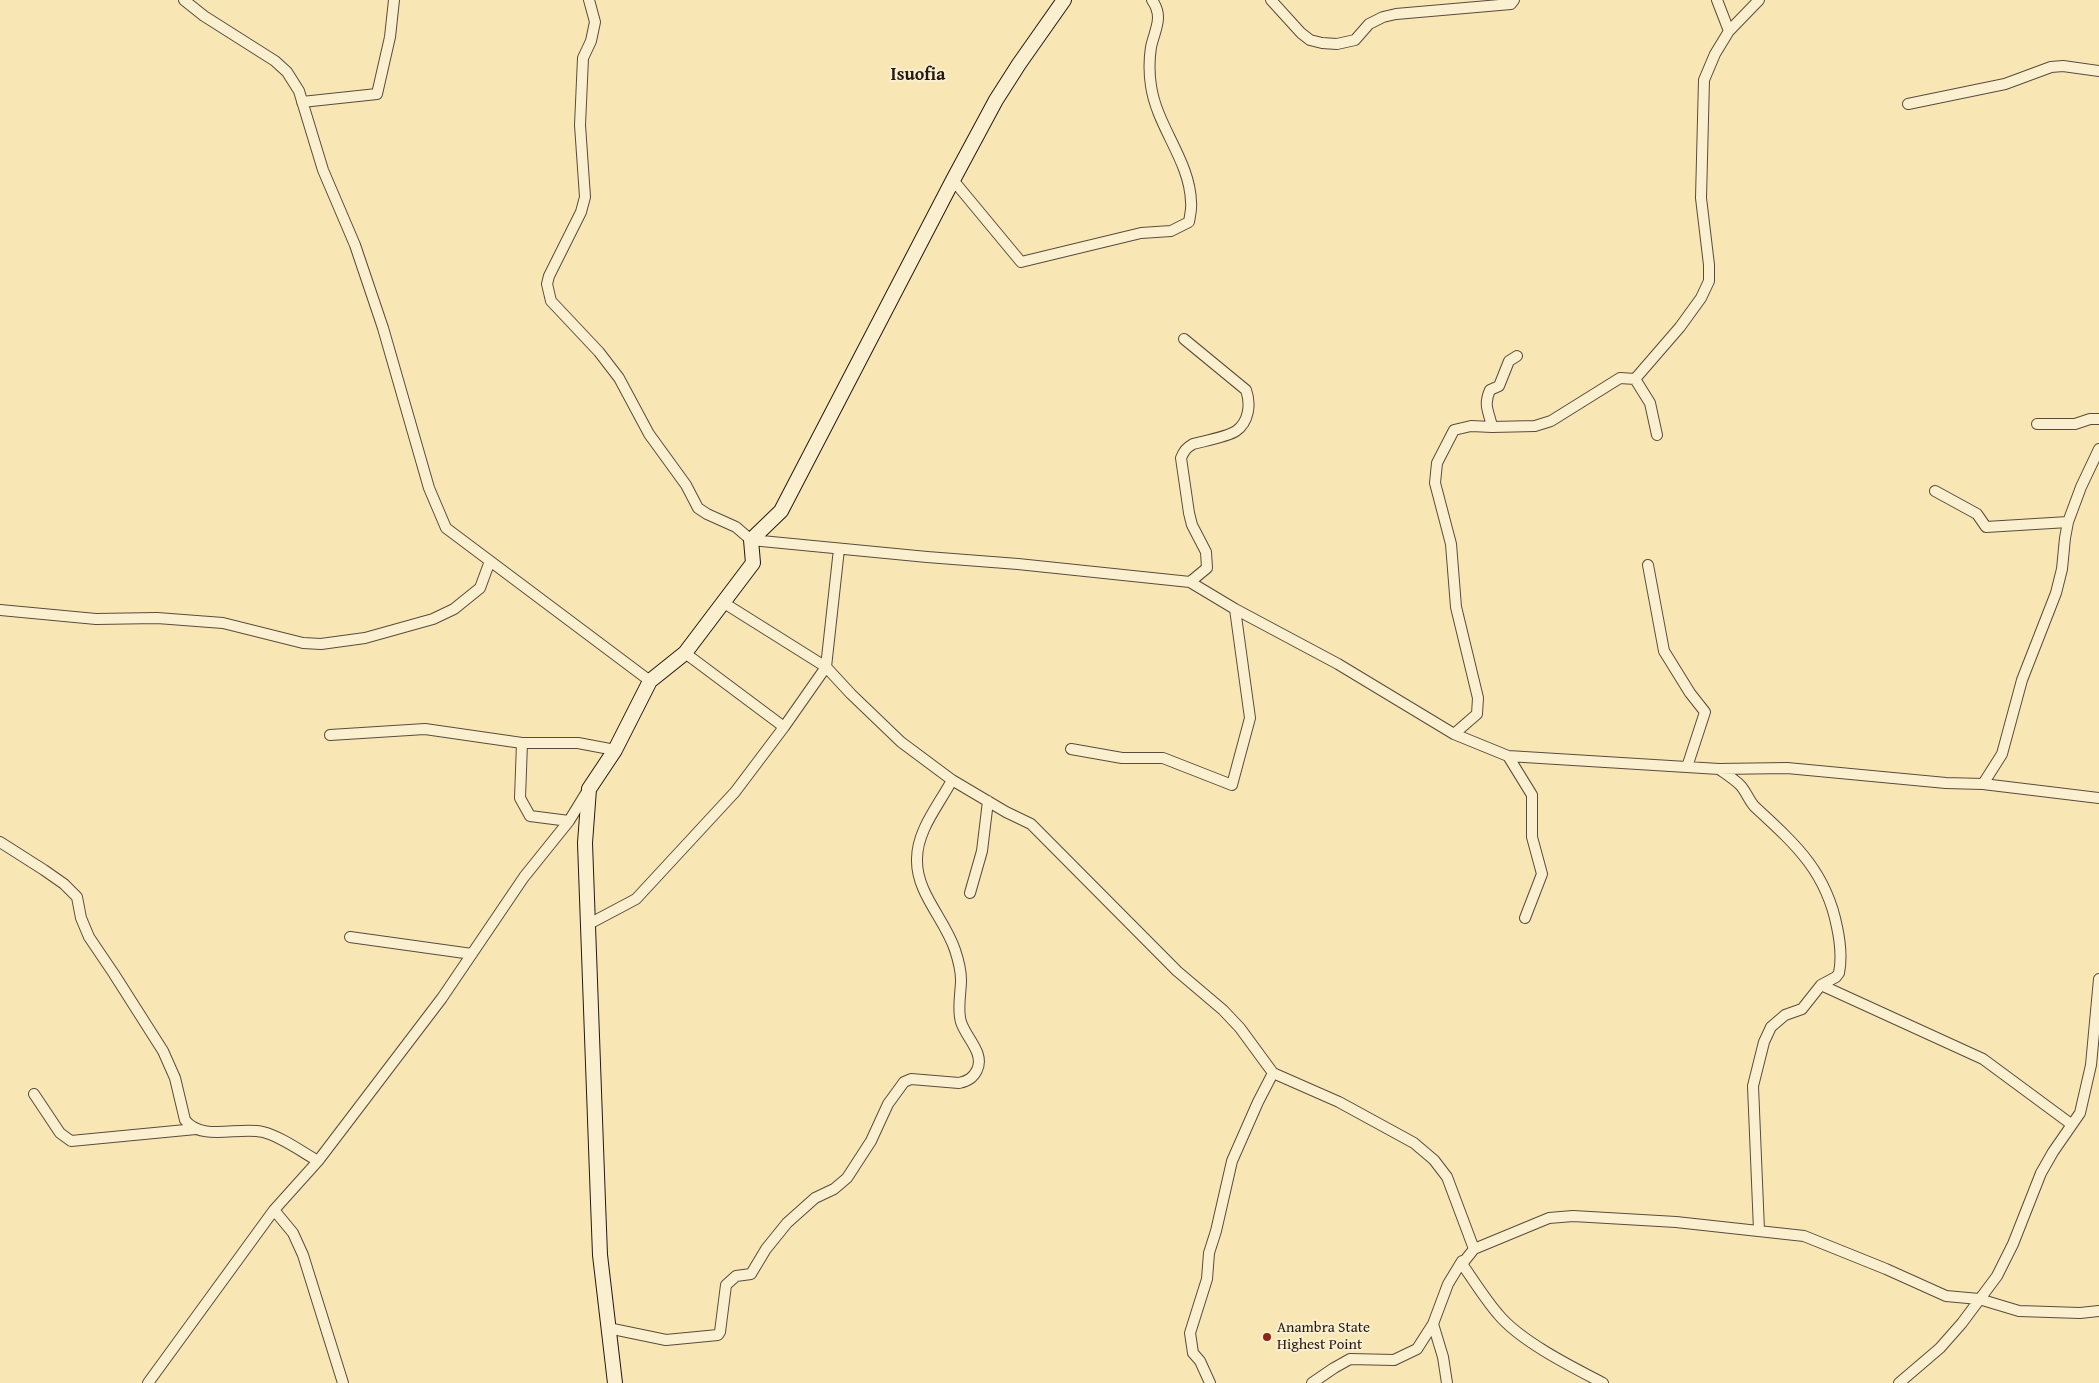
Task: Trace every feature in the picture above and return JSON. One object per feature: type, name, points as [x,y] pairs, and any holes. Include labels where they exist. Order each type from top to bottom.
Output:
[{"type":"main road","points":[[615,1383],[600,1255],[585,843],[589,789],[614,750],[650,680],[686,653],[753,563],[751,540],[780,510],[953,180],[1014,71],[1064,0]]},
{"type":"street","points":[[184,0],[204,16],[274,61],[287,72],[299,91],[323,170],[355,245],[380,319],[429,488],[446,528],[650,680]]},
{"type":"street","points":[[302,102],[377,94],[390,37],[394,0]]},
{"type":"street","points":[[589,0],[595,22],[591,41],[583,58],[580,124],[585,197],[582,212],[549,276],[548,284],[551,301],[599,352],[619,378],[649,434],[686,485],[698,508],[736,527],[751,540],[1028,564],[1190,582],[1235,609],[1338,664],[1454,734],[1508,756],[1719,769],[1787,768],[1946,783],[1983,784],[2099,798]]},
{"type":"street","points":[[953,180],[1021,262],[1140,233],[1171,231],[1189,222],[1192,202],[1185,174],[1156,106],[1151,86],[1149,66],[1159,19],[1157,6],[1152,0]]},
{"type":"street","points":[[1271,0],[1301,33],[1310,40],[1337,44],[1355,40],[1369,24],[1382,17],[1396,14],[1511,4],[1514,0]]},
{"type":"street","points":[[1718,0],[1729,31]]},
{"type":"street","points":[[1635,379],[1680,327],[1701,298],[1709,281],[1709,265],[1701,198],[1704,80],[1715,54],[1729,31],[1759,0]]},
{"type":"street","points":[[1908,104],[2005,84],[2051,67],[2063,66],[2099,71]]},
{"type":"street","points":[[1184,339],[1246,390],[1249,400],[1243,424],[1235,432],[1193,444],[1187,447],[1181,458],[1192,525],[1206,552],[1207,560],[1207,568],[1190,582]]},
{"type":"street","points":[[1492,427],[1486,406],[1487,398],[1490,390],[1499,386],[1509,361],[1517,356]]},
{"type":"street","points":[[1454,734],[1477,714],[1478,698],[1456,607],[1451,544],[1435,483],[1437,463],[1454,430],[1471,426],[1535,426],[1551,421],[1620,378],[1635,379]]},
{"type":"street","points":[[1635,379],[1650,403],[1657,435]]},
{"type":"street","points":[[2037,424],[2075,424],[2090,419],[2099,419]]},
{"type":"street","points":[[1983,784],[2002,754],[2022,680],[2056,593],[2062,569],[2068,522],[2081,486],[2099,449]]},
{"type":"street","points":[[1935,490],[1977,514],[1986,527],[2068,522]]},
{"type":"street","points":[[587,925],[636,898],[735,792],[826,667],[839,549]]},
{"type":"street","points":[[0,610],[96,619],[157,618],[222,623],[303,643],[321,644],[374,636],[433,620],[454,609],[480,588],[490,561]]},
{"type":"street","points":[[1648,565],[1664,650],[1704,712],[1687,767]]},
{"type":"street","points":[[724,603],[826,667],[901,742],[952,780],[1031,824],[1177,971],[1223,1010],[1240,1028],[1273,1073],[1339,1102],[1414,1144],[1434,1160],[1447,1177],[1474,1249]]},
{"type":"street","points":[[1071,750],[1122,758],[1163,758],[1232,785],[1250,718],[1235,609]]},
{"type":"street","points":[[686,653],[784,727]]},
{"type":"street","points":[[330,735],[425,729],[522,743],[578,743],[614,750]]},
{"type":"street","points":[[522,743],[520,798],[530,816],[569,821]]},
{"type":"street","points":[[1508,756],[1532,795],[1532,837],[1542,874],[1525,918]]},
{"type":"street","points":[[1719,769],[1742,786],[1755,807],[1766,815],[1807,859],[1825,887],[1834,910],[1839,936],[1840,966],[1836,977],[1822,985],[1802,1009],[1785,1015],[1771,1027],[1764,1042],[1753,1086],[1759,1230]]},
{"type":"street","points":[[608,1328],[666,1340],[718,1335],[720,1332],[726,1285],[736,1276],[751,1274],[766,1249],[787,1223],[815,1198],[834,1189],[847,1178],[875,1132],[888,1104],[904,1082],[911,1079],[959,1083],[966,1082],[975,1073],[980,1061],[960,1020],[961,978],[955,950],[942,920],[924,892],[918,874],[917,858],[922,837],[930,818],[952,780]]},
{"type":"street","points":[[148,1383],[274,1210],[318,1161],[442,998],[524,877],[569,821],[589,789]]},
{"type":"street","points":[[970,893],[982,851],[988,801]]},
{"type":"street","points":[[0,842],[51,874],[77,898],[81,918],[89,936],[163,1052],[175,1078],[185,1120],[196,1129]]},
{"type":"street","points":[[350,937],[472,954]]},
{"type":"street","points":[[1899,1383],[1940,1348],[1962,1323],[1997,1276],[2013,1244],[2041,1174],[2071,1124],[2080,1113],[2085,1098],[2091,1065],[2099,979]]},
{"type":"street","points":[[1822,985],[1983,1059],[2071,1124]]},
{"type":"street","points":[[1210,1383],[1200,1362],[1192,1353],[1190,1333],[1207,1279],[1209,1253],[1232,1161],[1261,1094],[1273,1073]]},
{"type":"street","points":[[34,1094],[60,1133],[71,1141],[196,1129],[205,1131],[262,1132],[318,1161]]},
{"type":"street","points":[[274,1210],[293,1233],[303,1255],[343,1383]]},
{"type":"street","points":[[1462,1264],[1474,1249],[1549,1218],[1573,1216],[1676,1222],[1804,1236],[1886,1268],[1946,1296],[1979,1299],[2019,1310],[2080,1313],[2099,1311]]},
{"type":"street","points":[[1312,1383],[1350,1360],[1394,1360],[1417,1348],[1433,1324],[1448,1284],[1462,1261],[1462,1264],[1499,1316],[1527,1339],[1567,1364],[1603,1383]]},
{"type":"street","points":[[1433,1324],[1443,1357],[1447,1383]]},
{"type":"place","name":"Anambra State Highest Point","points":[[1267,1337]]},
{"type":"district","name":"Isuofia","points":[[918,75]]}]
